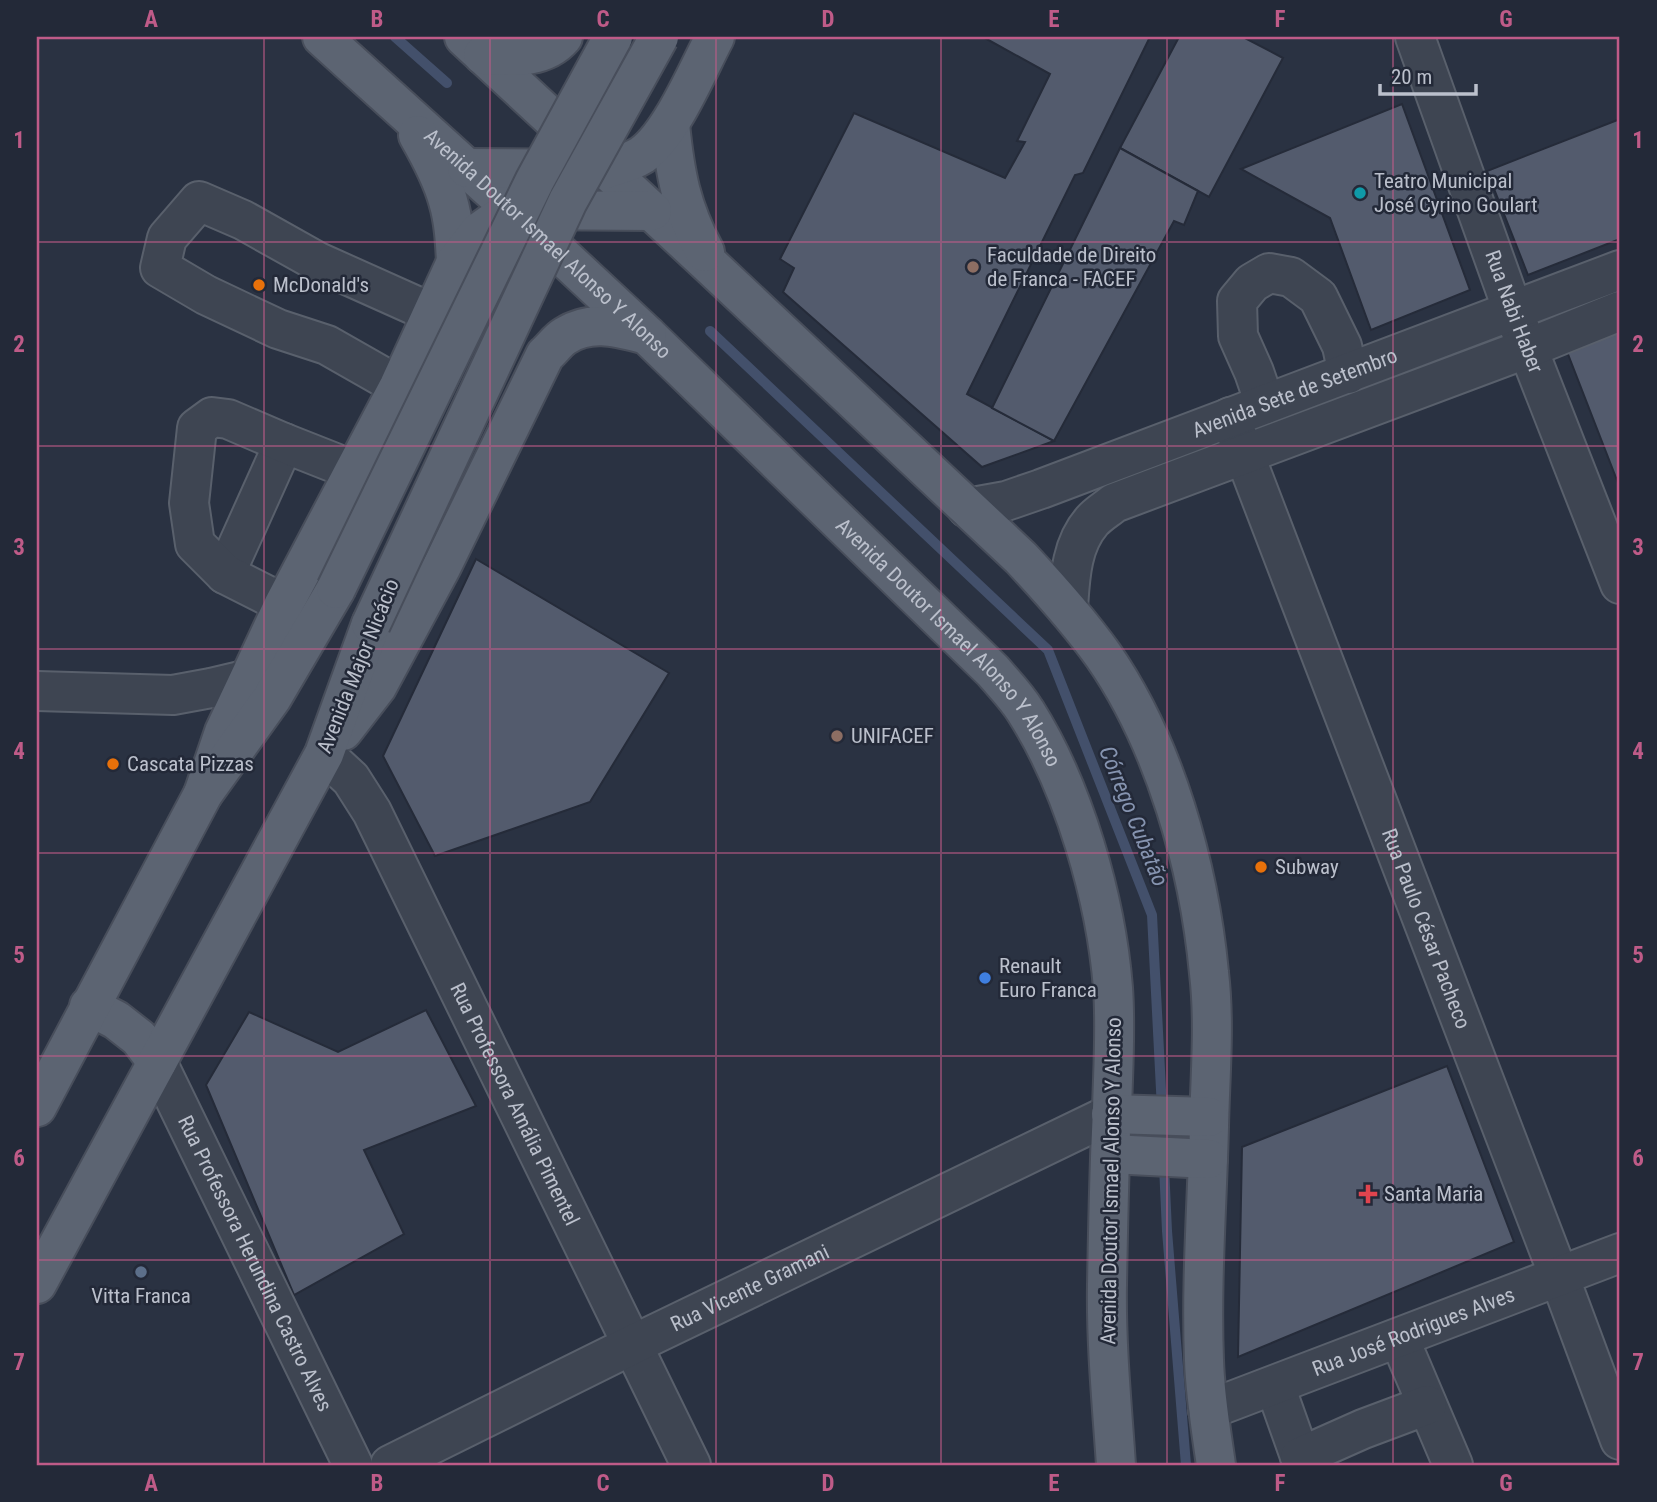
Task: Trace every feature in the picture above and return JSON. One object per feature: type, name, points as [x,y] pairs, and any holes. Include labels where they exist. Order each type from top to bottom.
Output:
[{"type":"main road","name":"Avenida Doutor Ismael Alonso Y Alonso","points":[[321,37],[647,335],[993,671],[1025,710],[1049,752],[1092,870],[1105,929],[1113,988],[1114,1046],[1124,1114],[1107,1288],[1116,1465]]},
{"type":"main road","points":[[473,46],[519,56],[540,53],[563,37]]},
{"type":"main road","points":[[37,1107],[204,794],[272,698],[336,589],[535,180],[613,37]]},
{"type":"main road","name":"Avenida Major Nicácio","points":[[37,1284],[324,754],[371,624],[568,201],[659,37]]},
{"type":"main road","points":[[467,168],[606,169],[627,163],[644,153],[670,124],[715,37]]},
{"type":"main road","points":[[473,46],[1021,558],[1068,608],[1104,657],[1131,702],[1160,764],[1177,811],[1199,906],[1210,975],[1211,1037],[1194,1117],[1204,1361],[1216,1465]]},
{"type":"main road","points":[[407,115],[438,174],[448,201],[456,262]]},
{"type":"main road","points":[[670,124],[680,192],[691,227],[712,267]]},
{"type":"main road","points":[[204,794],[224,732],[284,604],[399,386],[456,262],[479,232],[513,210],[652,211]]},
{"type":"main road","points":[[324,754],[377,687],[442,566],[545,355],[564,337],[582,328],[613,327],[647,335]]},
{"type":"main road","points":[[89,1006],[116,1020],[139,1038],[158,1062]]},
{"type":"main road","points":[[1124,1114],[1194,1117]]},
{"type":"main road","points":[[1122,1154],[1197,1158]]},
{"type":"street","name":"Rua Nabi Haber","points":[[1415,37],[1513,311],[1620,583]]},
{"type":"street","points":[[399,386],[327,345],[278,329],[206,295],[160,268],[167,238],[199,201],[243,220],[318,262],[434,314]]},
{"type":"street","name":"Avenida Sete de Setembro","points":[[967,508],[1006,501],[1041,489],[1620,270]]},
{"type":"street","points":[[1265,404],[1238,336],[1237,301],[1252,283],[1269,273],[1291,277],[1318,297],[1342,346],[1348,374]]},
{"type":"street","name":"Avenida Sete de Setembro","points":[[1068,608],[1071,571],[1079,541],[1093,520],[1114,503],[1620,311]]},
{"type":"street","points":[[284,604],[225,574],[195,544],[189,503],[197,428],[212,416],[228,419],[355,471]]},
{"type":"street","name":"Rua Paulo César Pacheco","points":[[1230,417],[1620,1440]]},
{"type":"street","points":[[225,574],[285,443]]},
{"type":"street","points":[[37,691],[173,695],[249,678]]},
{"type":"street","points":[[173,695],[202,709],[224,732]]},
{"type":"street","name":"Rua Professora Amália Pimentel","points":[[324,754],[351,779],[372,811],[691,1465]]},
{"type":"street","name":"Rua Professora Herundina Castro Alves","points":[[158,1062],[353,1465]]},
{"type":"street","name":"Rua Vicente Gramani","points":[[390,1465],[632,1345],[1124,1114]]},
{"type":"street","name":"Rua José Rodrigues Alves","points":[[1208,1410],[1620,1253]]},
{"type":"street","points":[[1399,1338],[1453,1465]]},
{"type":"street","points":[[1275,1386],[1302,1461],[1363,1429],[1427,1405]]},
{"type":"building","points":[[983,37],[1150,37],[1083,173],[1075,175],[967,394],[1054,441],[982,467],[783,292],[794,268],[780,259],[854,113],[1005,178],[1025,142],[1017,141],[1050,74]]},
{"type":"building","points":[[1179,37],[1243,37],[1283,58],[1209,197],[1120,148]]},
{"type":"building","name":"Teatro Municipal José Cyrino Goulart","points":[[1402,104],[1470,290],[1371,330],[1330,218],[1241,169]]},
{"type":"building","points":[[1620,119],[1620,239],[1528,275],[1487,171]]},
{"type":"building","points":[[1120,148],[1198,191],[1184,225],[1174,221],[1054,441],[992,408]]},
{"type":"building","points":[[1620,328],[1620,488],[1566,349]]},
{"type":"building","points":[[476,559],[669,673],[590,802],[435,856],[383,756]]},
{"type":"building","points":[[426,1010],[476,1106],[364,1150],[404,1234],[294,1295],[206,1085],[249,1012],[338,1052]]},
{"type":"building","name":"Santa Maria","points":[[1447,1066],[1514,1242],[1238,1357],[1242,1147]]},
{"type":"waterway","name":"Córrego Cubatão","points":[[395,37],[447,83]]},
{"type":"waterway","name":"Córrego Cubatão","points":[[710,331],[1048,650],[1152,915],[1162,1109]]},
{"type":"waterway","name":"Córrego Cubatão","points":[[1164,1166],[1186,1465]]},
{"type":"place","name":"Teatro Municipal José Cyrino Goulart","points":[[1360,193]]},
{"type":"place","name":"Faculdade de Direito de Franca - FACEF","points":[[973,267]]},
{"type":"place","name":"McDonald's","points":[[259,285]]},
{"type":"place","name":"UNIFACEF","points":[[837,736]]},
{"type":"place","name":"Cascata Pizzas","points":[[113,764]]},
{"type":"place","name":"Subway","points":[[1261,867]]},
{"type":"place","name":"Renault Euro Franca","points":[[985,978]]},
{"type":"place","name":"Santa Maria","points":[[1368,1194]]},
{"type":"place","name":"Vitta Franca","points":[[141,1272]]}]
